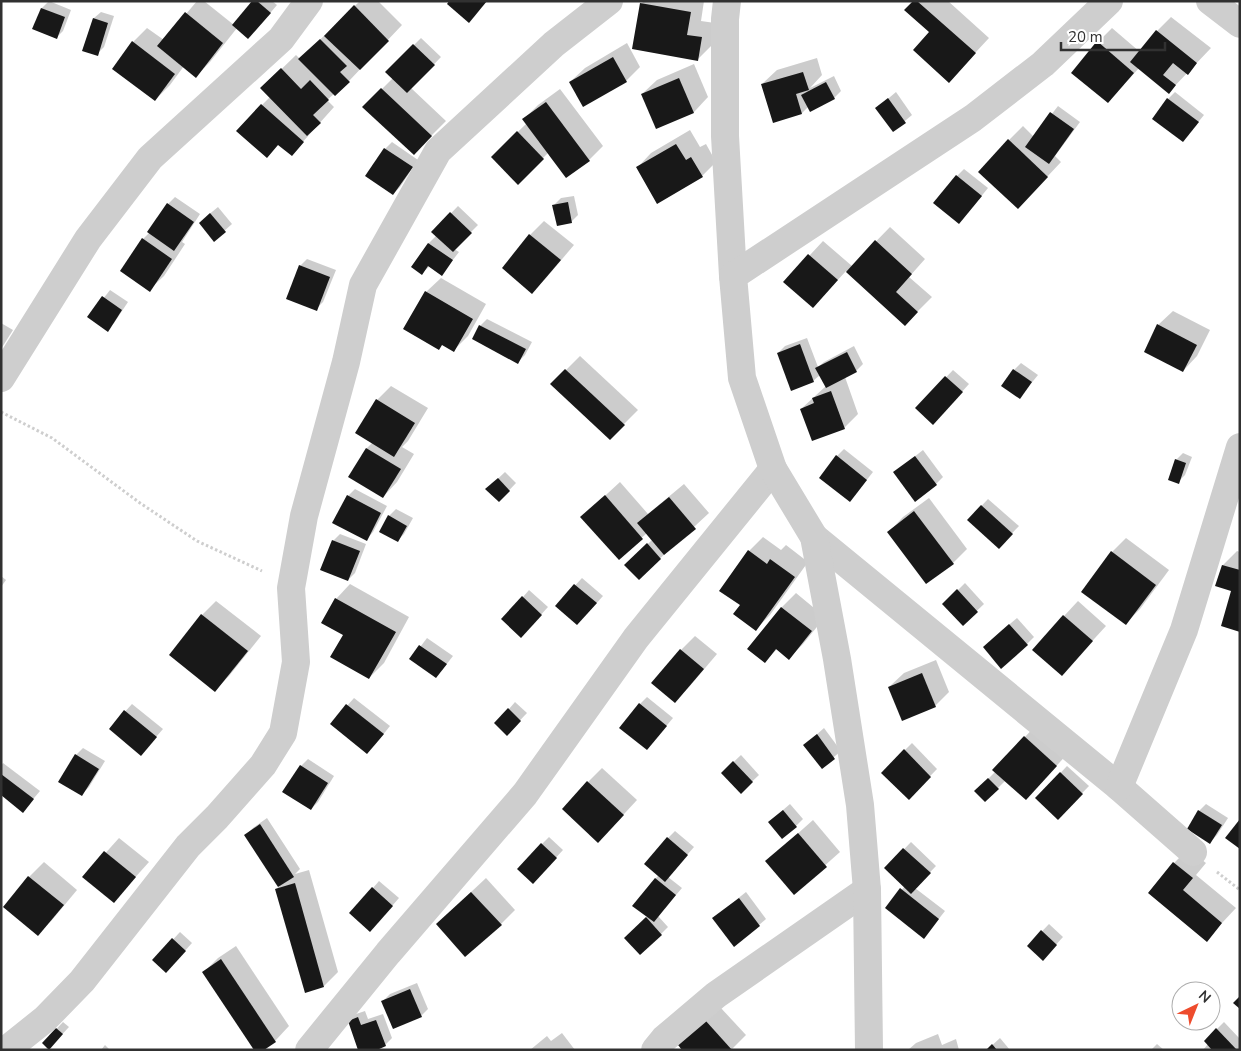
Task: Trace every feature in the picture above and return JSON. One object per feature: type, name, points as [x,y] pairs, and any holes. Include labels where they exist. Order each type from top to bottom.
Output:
[{"type":"street","points":[[1,378],[88,239],[150,158],[281,39],[309,1]]},
{"type":"street","points":[[6,1050],[45,1019],[82,981],[188,846],[217,817],[263,765],[283,733],[296,662],[291,588],[304,516],[346,362],[363,285],[438,151],[554,44],[609,1]]},
{"type":"street","points":[[727,1],[725,19],[725,136],[733,276],[742,378],[773,469],[814,537],[1119,787],[1193,852]]},
{"type":"street","points":[[733,276],[973,118],[1043,64],[1109,1]]},
{"type":"street","points":[[1210,1],[1240,24]]},
{"type":"street","points":[[1119,787],[1184,630],[1240,447]]},
{"type":"street","points":[[309,1050],[388,953],[525,794],[636,638],[773,469]]},
{"type":"street","points":[[814,537],[837,659],[860,805],[867,890],[869,1050]]},
{"type":"street","points":[[655,1050],[664,1039],[716,996],[867,890]]},
{"type":"path","points":[[1,412],[52,438],[140,503],[197,541],[256,568],[291,588]]},
{"type":"building","points":[[252,1],[257,1],[271,13],[248,39],[232,25]]},
{"type":"building","points":[[449,1],[487,1],[469,23],[447,4]]},
{"type":"building","points":[[913,1],[917,1],[976,53],[949,83],[913,50],[929,32],[904,10]]},
{"type":"building","points":[[640,3],[691,12],[687,35],[702,37],[698,61],[632,49]]},
{"type":"building","points":[[354,5],[389,41],[360,70],[324,36]]},
{"type":"building","points":[[41,8],[65,17],[57,39],[32,29]]},
{"type":"building","points":[[185,12],[223,43],[196,78],[157,46]]},
{"type":"building","points":[[93,18],[108,23],[98,56],[82,51]]},
{"type":"building","points":[[1156,30],[1197,63],[1188,75],[1173,63],[1163,75],[1176,85],[1169,94],[1130,62]]},
{"type":"building","points":[[320,39],[347,66],[340,72],[350,82],[335,96],[298,59]]},
{"type":"building","points":[[132,41],[175,74],[155,101],[112,69]]},
{"type":"building","points":[[1097,41],[1134,73],[1108,103],[1071,73]]},
{"type":"building","points":[[413,44],[435,65],[407,93],[385,72]]},
{"type":"building","points":[[613,57],[627,82],[583,107],[569,82]]},
{"type":"building","points":[[281,68],[301,89],[310,80],[329,100],[313,115],[321,123],[307,136],[260,88]]},
{"type":"building","points":[[803,72],[809,90],[796,94],[802,114],[773,123],[761,84]]},
{"type":"building","points":[[679,78],[694,113],[656,129],[641,94]]},
{"type":"building","points":[[826,82],[835,99],[810,112],[801,95]]},
{"type":"building","points":[[381,88],[432,136],[414,155],[362,107]]},
{"type":"building","points":[[888,98],[906,123],[893,132],[875,108]]},
{"type":"building","points":[[1167,98],[1199,122],[1183,142],[1152,119]]},
{"type":"building","points":[[546,102],[590,161],[566,178],[522,119]]},
{"type":"building","points":[[261,104],[304,142],[292,156],[278,145],[267,158],[236,131]]},
{"type":"building","points":[[1050,112],[1074,129],[1049,164],[1025,147]]},
{"type":"building","points":[[517,131],[544,159],[518,185],[491,157]]},
{"type":"building","points":[[1008,139],[1048,177],[1018,209],[978,172]]},
{"type":"building","points":[[676,144],[686,160],[691,157],[703,177],[657,204],[636,167]]},
{"type":"building","points":[[384,148],[413,167],[393,195],[365,176]]},
{"type":"building","points":[[956,175],[982,196],[959,224],[933,203]]},
{"type":"building","points":[[568,202],[572,223],[557,226],[552,205]]},
{"type":"building","points":[[167,203],[194,222],[174,251],[147,232]]},
{"type":"building","points":[[450,212],[472,233],[453,252],[431,232]]},
{"type":"building","points":[[210,213],[226,232],[214,242],[199,223]]},
{"type":"building","points":[[529,234],[561,260],[532,294],[502,268]]},
{"type":"building","points":[[142,238],[172,259],[150,292],[120,271]]},
{"type":"building","points":[[875,240],[912,274],[896,292],[918,312],[905,326],[846,272]]},
{"type":"building","points":[[428,243],[453,260],[442,276],[428,266],[422,275],[411,267]]},
{"type":"building","points":[[808,254],[838,280],[813,308],[783,282]]},
{"type":"building","points":[[299,265],[330,277],[317,311],[286,299]]},
{"type":"building","points":[[425,291],[473,319],[454,352],[442,345],[439,350],[403,329]]},
{"type":"building","points":[[102,296],[122,310],[108,332],[87,317]]},
{"type":"building","points":[[1157,324],[1197,345],[1183,372],[1144,352]]},
{"type":"building","points":[[479,325],[526,349],[518,364],[472,339]]},
{"type":"building","points":[[800,344],[814,382],[791,391],[777,353]]},
{"type":"building","points":[[847,352],[857,372],[826,388],[815,368]]},
{"type":"building","points":[[565,369],[625,425],[610,440],[550,384]]},
{"type":"building","points":[[1013,369],[1032,382],[1020,399],[1001,386]]},
{"type":"building","points":[[945,376],[963,392],[933,425],[915,408]]},
{"type":"building","points":[[831,391],[845,429],[812,441],[800,409],[814,403],[812,398]]},
{"type":"building","points":[[376,399],[415,423],[394,457],[355,433]]},
{"type":"building","points":[[366,448],[401,469],[383,498],[348,477]]},
{"type":"building","points":[[836,455],[867,480],[850,502],[819,478]]},
{"type":"building","points":[[915,456],[937,485],[915,502],[893,472]]},
{"type":"building","points":[[1175,459],[1186,463],[1179,484],[1168,480]]},
{"type":"building","points":[[498,478],[510,491],[499,502],[485,489]]},
{"type":"building","points":[[347,495],[381,513],[367,541],[332,523]]},
{"type":"building","points":[[605,495],[643,539],[619,560],[580,517]]},
{"type":"building","points":[[669,497],[696,529],[664,555],[637,523]]},
{"type":"building","points":[[981,505],[1013,534],[999,549],[967,520]]},
{"type":"building","points":[[914,511],[954,564],[926,584],[887,532]]},
{"type":"building","points":[[388,515],[407,526],[398,542],[379,532]]},
{"type":"building","points":[[332,540],[360,551],[348,581],[320,570]]},
{"type":"building","points":[[647,543],[661,559],[639,580],[624,565]]},
{"type":"building","points":[[748,550],[767,564],[770,559],[795,577],[756,631],[733,614],[740,605],[719,591]]},
{"type":"building","points":[[1111,551],[1156,585],[1126,625],[1081,592]]},
{"type":"building","points":[[1222,565],[1240,570],[1240,632],[1221,626],[1231,591],[1215,586]]},
{"type":"building","points":[[574,584],[597,603],[577,625],[555,606]]},
{"type":"building","points":[[957,589],[978,612],[963,626],[942,604]]},
{"type":"building","points":[[522,596],[542,615],[521,638],[501,619]]},
{"type":"building","points":[[335,598],[396,632],[369,679],[330,657],[343,635],[321,623]]},
{"type":"building","points":[[781,607],[812,631],[789,660],[776,649],[765,663],[747,649]]},
{"type":"building","points":[[201,614],[248,651],[215,692],[169,655]]},
{"type":"building","points":[[1063,615],[1093,641],[1062,676],[1032,650]]},
{"type":"building","points":[[1009,624],[1028,645],[1001,669],[983,647]]},
{"type":"building","points":[[419,645],[447,664],[436,678],[409,659]]},
{"type":"building","points":[[680,649],[704,669],[675,703],[651,683]]},
{"type":"building","points":[[922,673],[936,707],[902,721],[888,687]]},
{"type":"building","points":[[639,703],[667,726],[647,750],[619,728]]},
{"type":"building","points":[[346,704],[384,734],[367,754],[330,724]]},
{"type":"building","points":[[508,708],[521,721],[507,736],[494,723]]},
{"type":"building","points":[[124,710],[157,737],[141,756],[109,729]]},
{"type":"building","points":[[817,734],[835,759],[822,769],[803,745]]},
{"type":"building","points":[[1024,736],[1057,766],[1026,800],[992,770]]},
{"type":"building","points":[[904,749],[931,777],[909,800],[881,773]]},
{"type":"building","points":[[75,754],[99,769],[82,796],[58,782]]},
{"type":"building","points":[[733,761],[753,782],[741,794],[721,773]]},
{"type":"building","points":[[300,765],[328,783],[311,810],[282,792]]},
{"type":"building","points":[[1060,772],[1083,794],[1058,820],[1035,798]]},
{"type":"building","points":[[1,774],[34,799],[23,813],[1,795]]},
{"type":"building","points":[[988,778],[999,789],[985,802],[974,791]]},
{"type":"building","points":[[587,781],[624,815],[598,843],[562,809]]},
{"type":"building","points":[[783,810],[797,827],[782,839],[768,822]]},
{"type":"building","points":[[1198,810],[1222,825],[1210,844],[1187,829]]},
{"type":"building","points":[[1240,819],[1240,849],[1225,838]]},
{"type":"building","points":[[260,824],[294,877],[278,887],[244,835]]},
{"type":"building","points":[[798,833],[827,867],[794,895],[765,861]]},
{"type":"building","points":[[667,837],[688,855],[665,882],[644,864]]},
{"type":"building","points":[[541,843],[557,858],[533,884],[517,869]]},
{"type":"building","points":[[903,848],[931,873],[911,894],[884,868]]},
{"type":"building","points":[[104,851],[136,877],[114,903],[82,877]]},
{"type":"building","points":[[1173,862],[1193,878],[1183,890],[1222,923],[1207,942],[1148,893]]},
{"type":"building","points":[[28,876],[64,905],[38,936],[3,907]]},
{"type":"building","points":[[655,878],[676,895],[654,922],[632,906]]},
{"type":"building","points":[[295,883],[324,987],[305,993],[275,889]]},
{"type":"building","points":[[372,887],[393,906],[370,932],[349,913]]},
{"type":"building","points":[[900,888],[939,919],[924,939],[885,908]]},
{"type":"building","points":[[471,892],[502,925],[465,957],[436,924]]},
{"type":"building","points":[[739,898],[760,926],[734,947],[712,918]]},
{"type":"building","points":[[646,917],[662,935],[640,955],[624,938]]},
{"type":"building","points":[[1041,930],[1057,945],[1043,961],[1027,946]]},
{"type":"building","points":[[172,938],[186,951],[166,973],[152,960]]},
{"type":"building","points":[[221,959],[276,1042],[264,1050],[254,1050],[202,972]]},
{"type":"building","points":[[410,989],[422,1017],[393,1029],[381,1001]]},
{"type":"building","points":[[1240,996],[1240,1009],[1233,1003]]},
{"type":"building","points":[[358,1017],[361,1025],[376,1020],[386,1046],[377,1050],[358,1050],[348,1021]]},
{"type":"building","points":[[705,1020],[732,1050],[682,1050],[678,1045]]},
{"type":"building","points":[[56,1028],[63,1034],[49,1050],[42,1043]]},
{"type":"building","points":[[1213,1031],[1219,1031],[1237,1050],[1212,1050],[1204,1041]]},
{"type":"building","points":[[992,1044],[997,1050],[986,1050]]}]
